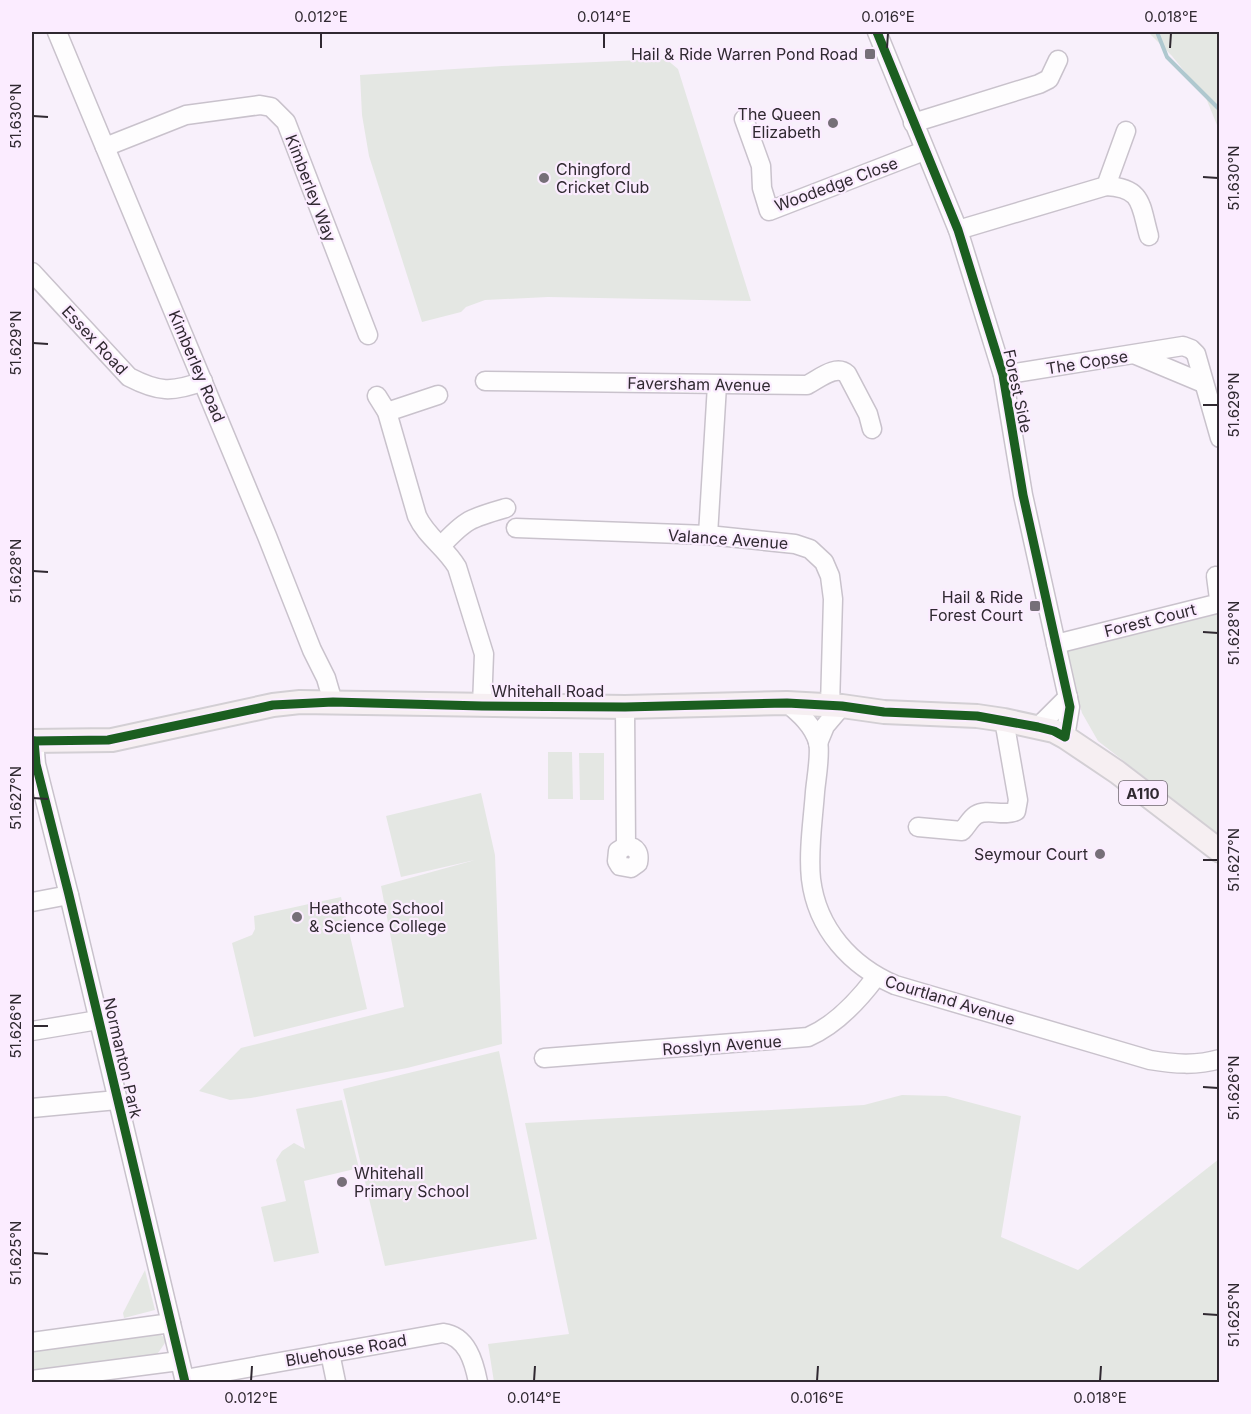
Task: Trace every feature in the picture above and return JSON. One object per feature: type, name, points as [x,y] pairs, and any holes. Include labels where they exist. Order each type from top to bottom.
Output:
[{"type":"main road","name":"Whitehall Road","points":[[33,741],[111,740],[273,705],[300,702],[624,707],[787,703],[884,712],[977,716],[1038,727],[1065,736],[1117,772],[1220,851]]},
{"type":"street","name":"Kimberley Road","points":[[57,32],[267,536],[312,650],[326,678],[333,702]]},
{"type":"street","name":"Forest Side","points":[[878,32],[924,151],[958,230],[1003,375],[1023,495],[1070,707],[1065,736]]},
{"type":"street","points":[[913,123],[1039,84],[1049,79],[1058,60]]},
{"type":"street","name":"Kimberley Way","points":[[105,147],[186,115],[260,105],[271,107],[286,122],[368,335]]},
{"type":"street","name":"Woodedge Close","points":[[744,119],[761,166],[762,188],[770,211],[924,151]]},
{"type":"street","points":[[1106,186],[1126,131]]},
{"type":"street","points":[[958,230],[1106,186],[1121,187],[1131,191],[1138,198],[1149,236]]},
{"type":"street","name":"Essex Road","points":[[32,272],[129,376],[147,386],[164,390],[203,381]]},
{"type":"street","name":"The Copse","points":[[1003,375],[1183,346],[1196,354],[1220,438]]},
{"type":"street","name":"The Copse","points":[[1136,355],[1203,382]]},
{"type":"street","name":"Faversham Avenue","points":[[485,381],[807,385],[837,369],[847,374],[868,414],[872,429]]},
{"type":"street","points":[[708,535],[717,385]]},
{"type":"street","points":[[387,412],[438,395]]},
{"type":"street","points":[[377,396],[387,412],[421,525],[457,567],[484,654],[482,706]]},
{"type":"street","points":[[441,546],[459,526],[471,518],[506,508]]},
{"type":"street","name":"Valance Avenue","points":[[516,528],[708,535],[795,544],[810,549],[824,562],[830,576],[833,600],[832,691],[836,706]]},
{"type":"street","name":"Forest Court","points":[[1056,644],[1216,604],[1219,599],[1216,576]]},
{"type":"street","points":[[1038,727],[1068,697]]},
{"type":"street","points":[[787,703],[804,717],[818,743]]},
{"type":"street","points":[[818,743],[836,706]]},
{"type":"street","points":[[624,707],[626,846]]},
{"type":"street","points":[[918,827],[962,831],[978,814],[1016,811],[1018,800],[1004,720]]},
{"type":"street","name":"Normanton Park","points":[[33,741],[36,764],[185,1381]]},
{"type":"street","name":"Courtland Avenue","points":[[818,743],[811,878],[815,903],[839,946],[856,963],[876,978],[895,986],[1150,1060],[1173,1064],[1197,1064],[1220,1059]]},
{"type":"street","points":[[32,902],[69,895]]},
{"type":"street","name":"Rosslyn Avenue","points":[[544,1058],[808,1037],[841,1016],[876,978]]},
{"type":"street","points":[[32,1031],[98,1020]]},
{"type":"street","points":[[32,1108],[117,1100]]},
{"type":"street","points":[[32,1342],[171,1323]]},
{"type":"street","name":"Bluehouse Road","points":[[185,1381],[443,1333],[451,1334],[470,1354],[478,1383]]},
{"type":"street","points":[[330,1353],[336,1383]]},
{"type":"street","points":[[32,1380],[179,1361]]},
{"type":"shaded area","points":[[1148,32],[1219,32],[1219,130],[1206,98],[1172,56]]},
{"type":"shaded area","name":"Chingford Cricket Club","points":[[666,59],[678,69],[751,301],[548,297],[485,300],[466,307],[461,312],[422,322],[369,156],[362,115],[360,75]]},
{"type":"shaded area","points":[[1219,611],[1219,835],[1098,741],[1082,713],[1063,648]]},
{"type":"shaded area","points":[[548,752],[572,752],[573,799],[548,799]]},
{"type":"shaded area","points":[[579,753],[604,753],[604,800],[580,800]]},
{"type":"shaded area","points":[[481,793],[495,855],[502,1044],[407,1068],[251,1098],[230,1100],[199,1091],[241,1048],[404,1007],[381,886],[475,860],[401,877],[386,816]]},
{"type":"shaded area","points":[[341,897],[367,1009],[254,1037],[232,943],[252,935],[255,929],[254,916]]},
{"type":"shaded area","points":[[499,1051],[537,1239],[385,1266],[343,1089]]},
{"type":"shaded area","points":[[902,1095],[946,1096],[1021,1116],[1001,1237],[1078,1270],[1219,1159],[1219,1382],[494,1382],[488,1344],[569,1334],[525,1123],[864,1105]]},
{"type":"shaded area","points":[[342,1100],[359,1168],[304,1181],[319,1253],[274,1262],[261,1207],[286,1201],[276,1160],[282,1151],[294,1143],[305,1149],[296,1109]]},
{"type":"shaded area","points":[[145,1270],[155,1310],[124,1318],[123,1313]]},
{"type":"shaded area","points":[[155,1330],[167,1340],[156,1356],[32,1373],[32,1351]]},
{"type":"waterway","points":[[1157,32],[1167,57],[1220,110]]},
{"type":"cycle path","points":[[32,741],[108,740],[273,705],[333,702],[625,707],[787,703],[842,706],[884,712],[977,716],[1038,727],[1054,731],[1065,737],[1070,707],[1023,495],[1003,375],[958,230],[877,32]]},
{"type":"cycle path","points":[[34,741],[36,764],[185,1382]]},
{"type":"place","name":"Hail & Ride Warren Pond Road","points":[[870,54]]},
{"type":"place","name":"The Queen Elizabeth","points":[[833,123]]},
{"type":"place","name":"Chingford Cricket Club","points":[[544,178]]},
{"type":"place","name":"Hail & Ride Forest Court","points":[[1035,606]]},
{"type":"place","name":"Seymour Court","points":[[1100,854]]},
{"type":"place","name":"Heathcote School & Science College","points":[[297,917]]},
{"type":"place","name":"Whitehall Primary School","points":[[342,1182]]}]
